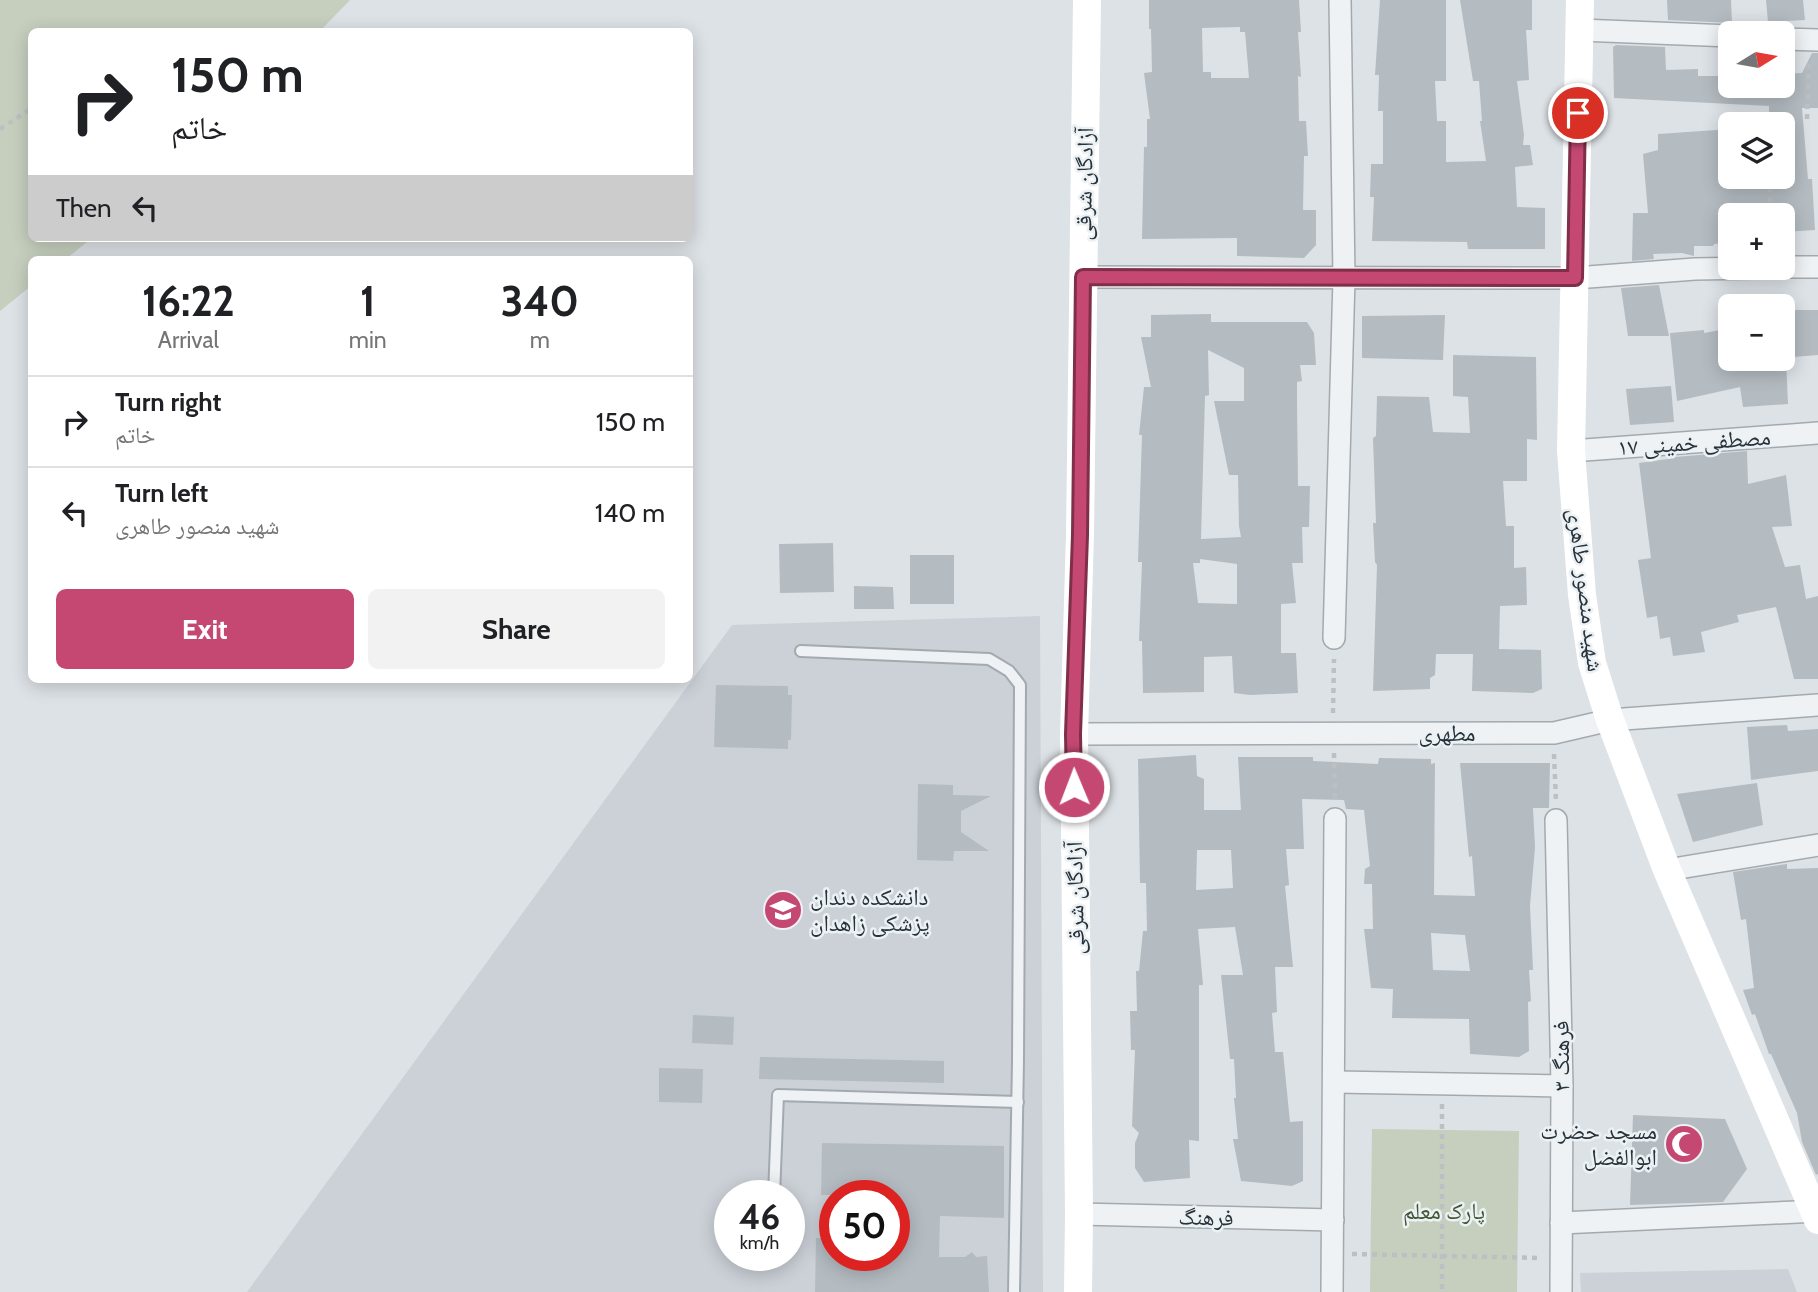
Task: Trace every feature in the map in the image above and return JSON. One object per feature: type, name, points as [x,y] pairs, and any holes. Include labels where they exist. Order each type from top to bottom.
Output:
[{"type":"main road","name":"آزادگان شرقی","points":[[1078,1292],[1073,734],[1080,535],[1087,0]]},
{"type":"main road","name":"شهید منصور طاهری","points":[[1580,0],[1571,451],[1582,595],[1592,663],[1610,720],[1667,870],[1817,1214]]},
{"type":"street","points":[[1334,638],[1345,278],[1340,0]]},
{"type":"street","points":[[1580,30],[1718,35]]},
{"type":"street","points":[[1796,39],[1814,40]]},
{"type":"street","points":[[1795,267],[1818,267]]},
{"type":"street","points":[[1083,277],[1575,278],[1718,269]]},
{"type":"street","name":"مصطفی خمینی ۱۷","points":[[1571,451],[1818,433]]},
{"type":"street","name":"مطهری","points":[[1073,734],[1554,733],[1610,720],[1818,705]]},
{"type":"street","points":[[1332,1292],[1335,819]]},
{"type":"street","name":"فرهنگ ۳","points":[[1556,820],[1562,1086],[1561,1292]]},
{"type":"street","points":[[1667,870],[1818,845]]},
{"type":"street","points":[[1335,1082],[1562,1086]]},
{"type":"street","name":"فرهنگ","points":[[1079,1214],[1333,1220]]},
{"type":"street","points":[[1561,1223],[1817,1214]]},
{"type":"lane","points":[[801,651],[989,659],[1009,671],[1020,685],[1014,1292]]},
{"type":"lane","points":[[775,1180],[778,1096],[1017,1102]]},
{"type":"path","points":[[1807,119],[1814,40]]},
{"type":"path","points":[[0,129],[28,111]]},
{"type":"path","points":[[1554,733],[1556,820]]},
{"type":"path","points":[[1442,1084],[1442,1292]]},
{"type":"path","points":[[1333,1253],[1561,1259]]},
{"type":"shaded area","name":"دانشکده دندان پزشکی زاهدان","points":[[1040,616],[1043,1292],[247,1292],[690,683],[693,683],[693,679],[732,625]]},
{"type":"shaded area","points":[[1788,1269],[1797,1292],[1581,1292],[1580,1273]]},
{"type":"green space","points":[[0,0],[350,0],[323,28],[28,28],[28,242],[87,242],[70,256],[28,256],[28,288],[0,311]]},
{"type":"green space","name":"پارک معلم","points":[[1372,1129],[1519,1131],[1517,1292],[1370,1292]]},
{"type":"building","points":[[1149,0],[1299,0],[1299,121],[1306,121],[1308,156],[1304,156],[1303,210],[1316,210],[1316,245],[1304,258],[1237,256],[1237,238],[1142,239],[1144,147],[1147,147],[1147,119],[1150,119],[1144,73],[1152,72]],"holes":[[[1240,27],[1240,32],[1245,32],[1249,78],[1211,78],[1211,72],[1203,72],[1202,28]]]},
{"type":"building","points":[[1380,0],[1446,0],[1446,81],[1435,81],[1437,121],[1446,121],[1446,162],[1486,161],[1480,121],[1479,81],[1473,81],[1460,0],[1532,0],[1532,30],[1526,30],[1529,80],[1517,81],[1523,145],[1530,145],[1533,165],[1515,167],[1517,207],[1545,208],[1545,249],[1468,249],[1467,242],[1372,241],[1374,197],[1370,197],[1371,164],[1383,164],[1383,111],[1378,111],[1379,75],[1375,75]]},
{"type":"building","points":[[1667,0],[1731,0],[1732,21],[1668,20]]},
{"type":"building","points":[[1766,0],[1803,0],[1805,20],[1768,21]]},
{"type":"building","points":[[1613,47],[1665,47],[1666,70],[1698,69],[1698,76],[1718,76],[1718,98],[1796,98],[1796,73],[1802,73],[1812,53],[1818,53],[1818,108],[1802,108],[1808,179],[1812,179],[1815,230],[1795,231],[1795,203],[1718,203],[1718,244],[1694,246],[1694,256],[1682,253],[1653,254],[1654,259],[1632,261],[1633,213],[1648,213],[1643,154],[1658,150],[1658,134],[1718,130],[1718,189],[1795,189],[1795,112],[1769,112],[1769,106],[1614,98]]},
{"type":"building","points":[[1659,285],[1669,336],[1628,336],[1621,288]]},
{"type":"building","points":[[1795,310],[1818,310],[1818,355],[1795,357]]},
{"type":"building","points":[[1211,314],[1211,322],[1307,322],[1314,333],[1316,365],[1300,365],[1302,381],[1297,382],[1298,486],[1310,486],[1309,527],[1302,527],[1303,563],[1292,563],[1296,603],[1281,604],[1281,653],[1296,653],[1298,693],[1234,693],[1232,656],[1204,657],[1204,692],[1143,693],[1142,641],[1139,641],[1142,562],[1138,562],[1142,435],[1139,435],[1144,387],[1151,387],[1141,337],[1151,337],[1151,315]],"holes":[[[1208,350],[1244,368],[1244,401],[1214,401],[1229,475],[1238,475],[1241,537],[1201,539],[1205,396],[1209,395]],[[1200,559],[1237,564],[1237,604],[1198,603],[1193,563],[1200,563]]]},
{"type":"building","points":[[1445,315],[1443,360],[1362,358],[1362,316]]},
{"type":"building","points":[[1704,330],[1704,333],[1718,330],[1718,371],[1787,371],[1788,404],[1743,407],[1740,387],[1677,401],[1670,333]]},
{"type":"building","points":[[1453,355],[1536,357],[1537,440],[1527,439],[1527,481],[1503,481],[1506,526],[1514,526],[1514,568],[1526,567],[1527,605],[1500,606],[1499,649],[1541,650],[1542,689],[1533,693],[1472,691],[1473,654],[1436,654],[1435,675],[1430,678],[1430,689],[1373,691],[1377,565],[1373,523],[1376,523],[1373,438],[1376,436],[1377,396],[1429,397],[1433,432],[1470,433],[1468,397],[1453,396]]},
{"type":"building","points":[[1671,386],[1674,422],[1630,425],[1626,389]]},
{"type":"building","points":[[1747,451],[1748,484],[1786,475],[1792,526],[1772,527],[1785,567],[1800,565],[1806,599],[1818,596],[1818,679],[1794,679],[1776,607],[1737,615],[1739,622],[1701,632],[1705,652],[1673,656],[1670,637],[1660,639],[1657,616],[1647,618],[1638,560],[1651,558],[1639,463]]},
{"type":"building","points":[[833,543],[834,592],[780,593],[779,544]]},
{"type":"building","points":[[910,555],[954,555],[954,604],[910,604]]},
{"type":"building","points":[[854,586],[893,587],[894,609],[854,609]]},
{"type":"building","points":[[716,685],[788,686],[788,695],[792,695],[791,740],[788,740],[788,749],[714,747]]},
{"type":"building","points":[[1787,725],[1788,731],[1818,729],[1818,771],[1751,780],[1747,727]]},
{"type":"building","points":[[1196,755],[1197,776],[1204,779],[1204,810],[1241,810],[1238,757],[1313,757],[1313,761],[1378,764],[1379,758],[1431,759],[1431,764],[1435,763],[1434,895],[1475,896],[1460,763],[1550,763],[1549,808],[1533,808],[1535,847],[1530,906],[1533,970],[1529,970],[1529,1051],[1519,1057],[1470,1054],[1469,1019],[1392,1018],[1393,989],[1371,988],[1364,929],[1373,929],[1372,884],[1364,884],[1365,869],[1370,866],[1364,810],[1346,809],[1344,800],[1302,799],[1304,849],[1286,849],[1289,885],[1285,886],[1293,967],[1275,967],[1277,1012],[1272,1013],[1275,1052],[1283,1052],[1290,1122],[1303,1121],[1303,1181],[1292,1186],[1241,1181],[1233,1139],[1238,1139],[1234,1059],[1230,1059],[1221,975],[1243,975],[1235,927],[1198,929],[1203,985],[1199,985],[1199,1141],[1189,1140],[1190,1178],[1144,1182],[1135,1168],[1135,1143],[1139,1133],[1132,1126],[1135,1050],[1131,1050],[1130,1011],[1137,1011],[1136,971],[1139,971],[1143,931],[1147,931],[1146,883],[1140,883],[1138,759]],"holes":[[[1197,850],[1231,850],[1233,888],[1196,890]],[[1431,933],[1465,935],[1470,971],[1433,970]]]},
{"type":"building","points":[[1757,783],[1763,825],[1693,842],[1677,794]]},
{"type":"building","points":[[918,784],[953,785],[953,795],[991,796],[961,811],[961,832],[989,851],[954,851],[953,861],[917,860]]},
{"type":"building","points":[[1787,864],[1787,869],[1818,868],[1816,1175],[1802,1142],[1797,1113],[1743,990],[1754,988],[1746,919],[1741,920],[1733,872]]},
{"type":"building","points":[[693,1015],[734,1017],[733,1045],[692,1043]]},
{"type":"building","points":[[760,1057],[944,1061],[944,1083],[759,1079]]},
{"type":"building","points":[[659,1068],[703,1069],[702,1103],[659,1102]]},
{"type":"building","name":"مسجد حضرت ابوالفضل","points":[[1633,1115],[1725,1119],[1747,1169],[1723,1202],[1630,1205]]},
{"type":"building","points":[[822,1143],[1004,1146],[1004,1218],[940,1216],[939,1257],[965,1257],[972,1252],[976,1257],[987,1256],[989,1292],[815,1292],[816,1238],[819,1238],[819,1271],[910,1271],[910,1180],[821,1180]]},
{"type":"place","name":"دانشکده دندان پزشکی زاهدان","points":[[783,910]]},
{"type":"place","name":"مسجد حضرت ابوالفضل","points":[[1684,1144]]},
{"type":"route","points":[[1074,787],[1083,277],[1575,278],[1578,113]]}]
